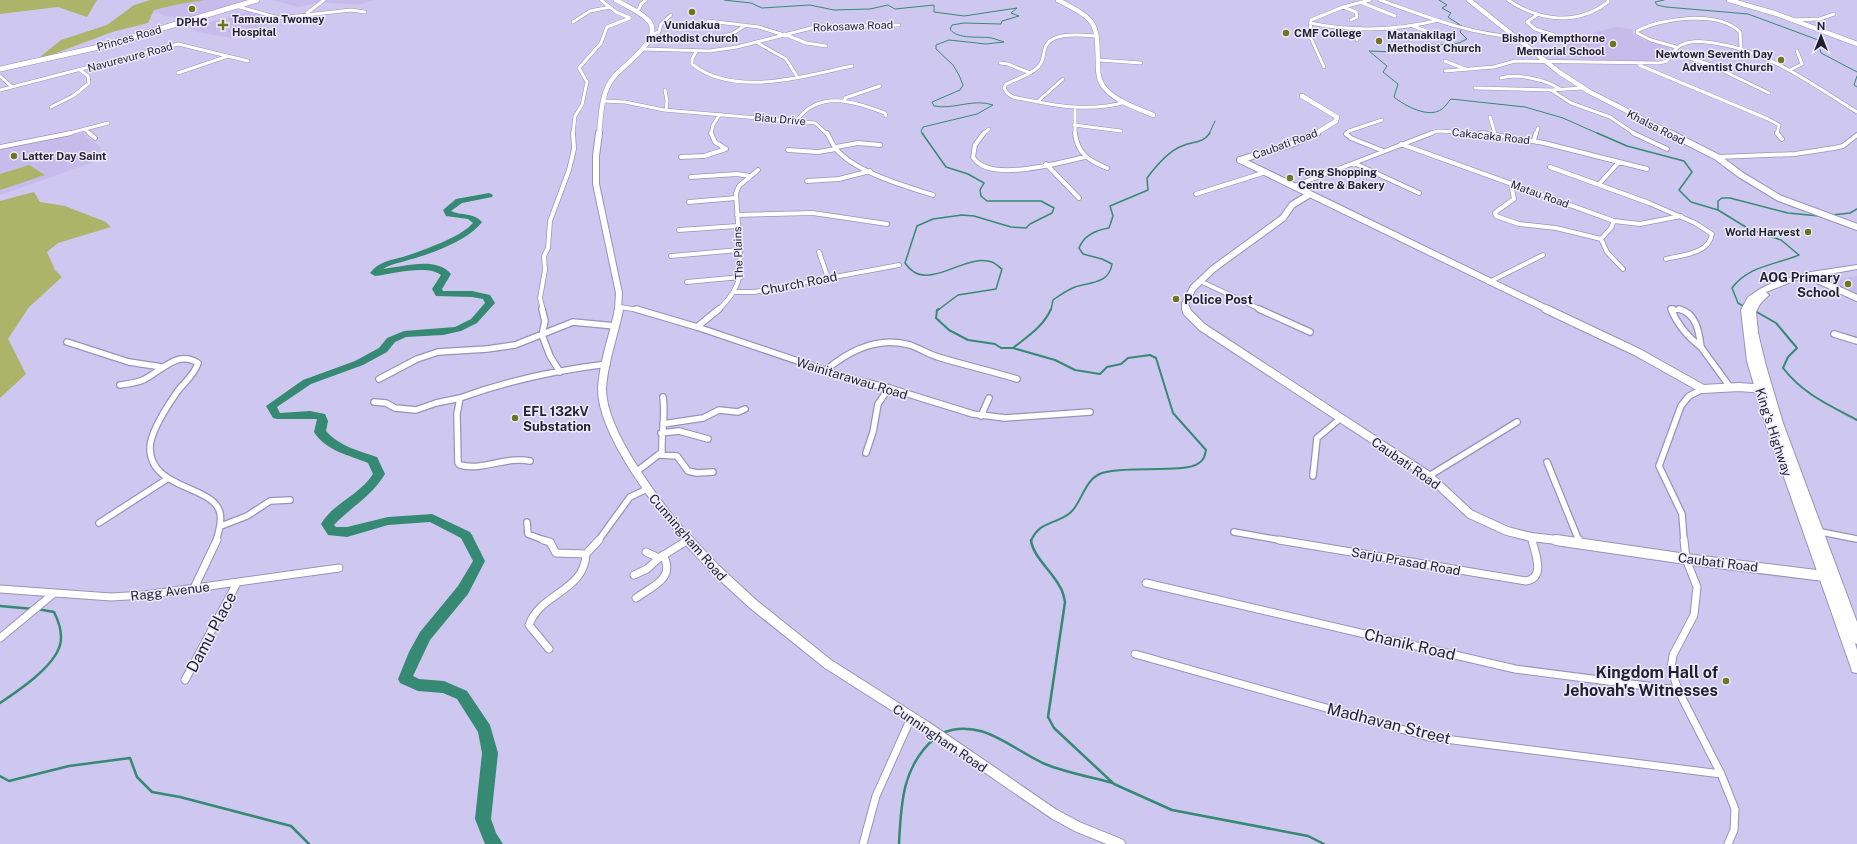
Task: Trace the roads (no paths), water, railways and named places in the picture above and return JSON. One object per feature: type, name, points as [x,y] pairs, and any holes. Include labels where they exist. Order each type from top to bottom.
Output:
[{"type":"highway","name":"King's Highway","points":[[1857,267],[1813,278],[1772,292],[1760,299],[1749,310],[1752,361],[1764,389],[1813,530],[1855,629],[1857,639]]},
{"type":"highway","name":"King's Highway","points":[[1813,278],[1857,272]]},
{"type":"highway","name":"King's Highway","points":[[1813,530],[1824,576],[1857,668]]},
{"type":"main road","name":"Princes Road","points":[[0,69],[99,47],[257,0]]},
{"type":"street","points":[[305,14],[324,0]]},
{"type":"street","points":[[560,372],[550,356],[542,335],[545,321],[540,298],[545,270],[544,256],[548,248],[550,221],[569,170],[574,149],[573,136],[575,116],[582,105],[587,82],[579,66],[601,43],[601,37],[605,29],[615,23],[630,18],[610,7],[601,0]]},
{"type":"street","points":[[616,0],[650,22],[653,34],[659,32],[661,24],[672,15]]},
{"type":"street","points":[[635,11],[639,9],[641,4],[646,0]]},
{"type":"street","points":[[1058,0],[1090,19],[1096,28],[1099,60],[1098,77],[1102,86],[1126,102],[1153,116]]},
{"type":"street","points":[[1324,67],[1310,36],[1311,20],[1343,7],[1370,0]]},
{"type":"street","points":[[1380,0],[1475,32],[1516,37]]},
{"type":"street","name":"Khalsa Road","points":[[1469,0],[1559,72],[1582,88],[1717,157],[1762,189],[1790,203],[1857,227]]},
{"type":"street","points":[[1508,0],[1519,8],[1537,15],[1558,18],[1578,17],[1600,10],[1608,2],[1608,0]]},
{"type":"street","points":[[1729,0],[1760,8],[1857,44]]},
{"type":"street","points":[[1360,2],[1395,16]]},
{"type":"street","points":[[236,6],[279,18],[351,10],[365,12]]},
{"type":"street","points":[[573,22],[590,11],[610,7]]},
{"type":"street","points":[[1343,7],[1356,12],[1357,17],[1351,20]]},
{"type":"street","points":[[1791,20],[1830,17],[1834,14]]},
{"type":"street","points":[[1537,15],[1527,22],[1535,29],[1554,35]]},
{"type":"street","points":[[1741,47],[1741,33],[1738,28],[1714,20],[1683,18],[1646,24],[1637,30],[1637,33],[1645,38],[1676,47],[1690,42],[1725,44],[1741,47],[1774,61],[1857,112]]},
{"type":"street","points":[[1310,23],[1357,30],[1393,29],[1439,20]]},
{"type":"street","points":[[708,21],[764,28],[806,43],[826,46]]},
{"type":"street","name":"Rokosawa Road","points":[[642,49],[696,52],[725,50],[782,34],[830,25],[899,25]]},
{"type":"street","points":[[712,38],[732,34],[746,26]]},
{"type":"street","points":[[1413,26],[1437,35]]},
{"type":"street","points":[[1393,29],[1411,40]]},
{"type":"street","points":[[1357,30],[1357,40]]},
{"type":"street","name":"Cunningham Road","points":[[653,34],[651,39],[642,49],[612,79],[602,101],[596,156],[596,184],[620,293],[620,307],[602,388],[605,407],[636,472],[647,489],[688,540],[734,588],[816,656],[927,728],[1056,815],[1120,844]]},
{"type":"street","points":[[1097,36],[1070,36],[1057,38],[1050,41],[1045,47],[1042,64],[1030,73],[1006,84],[1004,88],[1007,93],[1013,97],[1075,110],[1101,109],[1126,102]]},
{"type":"street","points":[[756,42],[786,59],[798,78]]},
{"type":"street","name":"Navurevure Road","points":[[0,90],[178,44],[248,61]]},
{"type":"street","points":[[1445,71],[1494,67],[1515,61],[1637,64],[1667,61],[1674,53],[1676,47]]},
{"type":"street","points":[[1790,70],[1802,64],[1797,51]]},
{"type":"street","points":[[696,52],[692,59],[692,64],[707,74],[750,80],[780,81],[852,66]]},
{"type":"street","points":[[1674,53],[1699,60],[1769,93]]},
{"type":"street","points":[[178,73],[228,56]]},
{"type":"street","points":[[1099,60],[1141,63]]},
{"type":"street","points":[[1445,61],[1466,70]]},
{"type":"street","points":[[1000,62],[1030,73]]},
{"type":"street","points":[[1637,64],[1768,119],[1779,125],[1777,134],[1782,138]]},
{"type":"street","points":[[51,108],[73,96],[89,83],[90,78],[88,75],[80,70]]},
{"type":"street","points":[[1500,78],[1510,75],[1552,83],[1560,89]]},
{"type":"street","points":[[0,76],[11,86]]},
{"type":"street","points":[[1037,102],[1063,79]]},
{"type":"street","points":[[845,101],[845,98],[880,86]]},
{"type":"street","points":[[1475,88],[1551,90],[1582,88]]},
{"type":"street","points":[[665,90],[667,101],[666,110]]},
{"type":"street","points":[[1551,90],[1571,103],[1610,117],[1639,137],[1667,149]]},
{"type":"street","name":"Caubati Road","points":[[1302,96],[1325,107],[1337,117],[1336,121],[1322,130],[1284,146],[1240,160],[1489,282],[1633,350],[1703,389]]},
{"type":"street","name":"Biau Drive","points":[[602,101],[625,102],[666,110],[797,120],[820,125],[827,131],[836,148],[870,171],[887,180],[933,195]]},
{"type":"street","points":[[797,120],[802,110],[807,106],[826,101],[845,101],[880,111],[885,113],[886,116]]},
{"type":"street","points":[[1075,110],[1075,145],[1085,157],[1107,168]]},
{"type":"street","points":[[682,157],[704,156],[726,149],[717,146],[713,142],[711,136],[712,126],[720,114]]},
{"type":"street","points":[[1490,117],[1495,134]]},
{"type":"street","points":[[1382,120],[1349,131],[1346,134],[1351,138],[1383,151]]},
{"type":"street","points":[[0,147],[86,130],[108,123]]},
{"type":"street","points":[[1074,125],[1121,131]]},
{"type":"street","points":[[1534,140],[1538,128]]},
{"type":"street","points":[[988,129],[983,132],[973,152],[973,157],[979,164],[996,170],[1008,170],[1085,157]]},
{"type":"street","points":[[86,130],[94,138]]},
{"type":"street","name":"Cakacaka Road","points":[[1294,186],[1437,131],[1495,134],[1534,140],[1647,169]]},
{"type":"street","points":[[1717,157],[1795,154],[1834,148],[1843,146],[1857,135]]},
{"type":"street","points":[[788,150],[818,152],[858,143],[880,145]]},
{"type":"street","name":"Matau Road","points":[[1401,144],[1614,221],[1640,224],[1681,216]]},
{"type":"street","points":[[1600,183],[1619,162]]},
{"type":"street","points":[[1354,163],[1420,193]]},
{"type":"street","points":[[1046,164],[1079,196],[1079,198]]},
{"type":"street","points":[[1550,167],[1600,183],[1681,216],[1708,230],[1712,234],[1713,239],[1710,244],[1701,249],[1666,259]]},
{"type":"street","points":[[689,202],[736,198],[739,186],[758,170]]},
{"type":"street","points":[[807,182],[839,179],[870,171]]},
{"type":"street","points":[[1196,194],[1266,172]]},
{"type":"street","points":[[691,177],[737,174],[750,176]]},
{"type":"street","points":[[1511,184],[1514,199],[1509,206],[1498,210],[1495,213],[1496,216],[1519,224],[1556,228],[1601,239]]},
{"type":"street","name":"Caubati Road","points":[[1310,194],[1292,205],[1283,218],[1213,269],[1200,281],[1188,296],[1185,304],[1192,318],[1202,327],[1429,476],[1470,514],[1507,531],[1531,537],[1580,542],[1686,559],[1824,576]]},
{"type":"street","name":"The Plains","points":[[697,327],[735,292],[740,277],[736,198]]},
{"type":"street","points":[[737,215],[798,212],[846,217],[887,224]]},
{"type":"street","points":[[1601,239],[1611,228],[1614,221]]},
{"type":"street","points":[[679,230],[737,226]]},
{"type":"street","points":[[1601,239],[1604,248],[1611,258],[1624,269]]},
{"type":"street","points":[[671,256],[739,250]]},
{"type":"street","points":[[819,252],[828,278]]},
{"type":"street","points":[[1489,282],[1543,255]]},
{"type":"street","name":"Church Road","points":[[735,292],[754,292],[898,265]]},
{"type":"street","points":[[687,282],[740,277]]},
{"type":"street","points":[[1813,278],[1857,298]]},
{"type":"street","points":[[1200,281],[1310,332]]},
{"type":"street","name":"Wainitarawau Road","points":[[620,307],[634,308],[697,327],[851,379],[889,388],[981,416],[1005,418],[1090,412]]},
{"type":"street","points":[[1701,346],[1700,337],[1695,329],[1695,319],[1686,310],[1671,309],[1674,317],[1690,339],[1701,346],[1730,387]]},
{"type":"street","points":[[379,379],[427,355],[438,352],[502,348],[528,341],[573,322],[615,326]]},
{"type":"street","points":[[1834,334],[1857,341]]},
{"type":"street","points":[[67,342],[129,361],[157,367],[167,366]]},
{"type":"street","points":[[826,370],[839,358],[868,345],[894,342],[909,345],[935,356],[1018,379]]},
{"type":"street","points":[[120,384],[144,379],[187,357],[194,359],[198,363],[196,370],[188,382],[178,392],[165,412],[157,427],[150,447],[154,463],[161,474],[167,479],[207,497],[214,502],[221,516],[221,526],[194,588]]},
{"type":"street","points":[[374,402],[386,403],[395,408],[416,410],[436,403],[460,398],[488,388],[560,372],[607,364]]},
{"type":"street","points":[[1728,844],[1734,830],[1735,809],[1720,774],[1678,690],[1671,668],[1673,655],[1694,615],[1697,587],[1686,559],[1682,514],[1659,466],[1681,406],[1689,396],[1703,389],[1730,387],[1764,389]]},
{"type":"street","points":[[866,453],[873,432],[876,409],[889,388]]},
{"type":"street","points":[[636,472],[660,455],[662,451],[662,433],[665,410],[663,397]]},
{"type":"street","points":[[460,398],[457,410],[460,440],[458,463],[460,465],[479,466],[520,460],[530,461]]},
{"type":"street","points":[[981,416],[989,398]]},
{"type":"street","points":[[663,424],[703,418],[719,410],[738,412],[745,409]]},
{"type":"street","points":[[1313,476],[1317,438],[1341,418]]},
{"type":"street","points":[[1429,476],[1517,422]]},
{"type":"street","points":[[662,433],[679,431],[708,439]]},
{"type":"street","points":[[660,455],[677,456],[688,471],[697,473],[713,472]]},
{"type":"street","points":[[1547,462],[1580,542]]},
{"type":"street","points":[[98,523],[167,479]]},
{"type":"street","points":[[549,649],[529,625],[535,611],[572,583],[585,566],[586,554],[603,535],[630,497],[647,489]]},
{"type":"street","points":[[221,526],[247,516],[270,501],[290,500]]},
{"type":"street","points":[[527,522],[528,534],[550,542],[556,553],[572,555],[586,554]]},
{"type":"street","points":[[1813,530],[1857,539]]},
{"type":"street","name":"Sarju Prasad Road","points":[[1234,532],[1526,581],[1533,580],[1538,576],[1538,567],[1531,537]]},
{"type":"street","points":[[634,575],[647,569],[661,556],[688,540]]},
{"type":"street","points":[[636,598],[664,578],[668,564],[661,556],[646,552]]},
{"type":"street","name":"Ragg Avenue","points":[[0,589],[111,597],[194,588],[339,568]]},
{"type":"street","name":"Damu Place","points":[[185,680],[237,582]]},
{"type":"street","name":"Chanik Road","points":[[1146,583],[1515,669],[1678,690]]},
{"type":"street","points":[[0,638],[53,594]]},
{"type":"street","points":[[1842,625],[1855,629]]},
{"type":"street","name":"Madhavan Street","points":[[1135,654],[1429,737],[1720,774]]},
{"type":"street","points":[[863,844],[864,834],[894,753],[911,718]]},
{"type":"waterway","points":[[724,0],[751,3],[762,8],[810,5],[834,10],[870,9],[888,5],[895,9],[934,5],[934,12],[964,16],[1017,8],[1011,13],[1019,16],[1002,21],[1001,24],[964,23],[952,25],[950,29],[958,35],[992,38],[1004,42],[986,44],[949,40],[936,45],[936,49],[953,65],[963,85],[960,90],[932,102],[934,106],[949,107],[971,103],[986,103],[993,105],[977,114],[923,127],[921,131],[923,134]]},
{"type":"waterway","points":[[1439,0],[1447,5],[1442,8],[1451,13],[1448,17],[1463,27]]},
{"type":"waterway","points":[[1664,0],[1655,2],[1657,5],[1666,7],[1748,14],[1821,41],[1818,43],[1821,53],[1857,72]]},
{"type":"waterway","points":[[1461,30],[1460,32],[1467,39],[1459,43],[1403,48],[1395,52],[1369,51],[1387,66],[1383,72],[1398,84],[1394,97],[1417,110],[1431,113],[1437,112],[1445,107],[1451,99],[1525,107],[1563,118],[1599,134]]},
{"type":"waterway","points":[[1857,76],[1854,85],[1857,87]]},
{"type":"waterway","points":[[1209,134],[1215,121]]},
{"type":"waterway","points":[[922,133],[946,167],[968,174],[984,183],[980,190],[981,196],[987,201],[1041,201],[1054,208],[1052,213],[1030,224],[1026,228],[1011,227],[974,216],[962,215],[933,219],[917,226],[905,263],[914,272],[922,275],[932,275],[983,260],[993,263],[1002,269],[996,289],[958,295],[938,310]]},
{"type":"waterway","points":[[1051,310],[1053,300],[1061,294],[1075,287],[1103,279],[1110,271],[1112,264],[1102,259],[1083,254],[1079,248],[1087,236],[1109,228],[1113,216],[1110,206],[1148,190],[1147,178],[1167,155],[1186,144],[1204,139],[1210,133]]},
{"type":"waterway","points":[[1597,133],[1627,146],[1684,161],[1692,172],[1679,190],[1691,202],[1718,210]]},
{"type":"waterway","points":[[489,195],[459,201],[447,210],[449,214],[470,217],[478,222],[472,229],[454,239],[411,257],[381,266],[375,273],[423,267],[438,268],[446,274],[437,289],[439,294],[472,294],[487,297],[490,303],[474,321],[458,329],[443,332],[404,334],[391,340],[383,350],[359,363],[307,382],[271,406],[277,416],[321,416],[323,421],[320,432],[325,438],[344,450],[373,460],[379,474],[362,495],[327,524],[332,532],[347,532],[388,521],[432,518],[466,535],[479,561],[463,590],[425,636],[416,652],[405,679],[418,685],[444,687],[462,695],[485,730],[490,753],[483,819],[490,838],[495,844]]},
{"type":"waterway","points":[[1718,210],[1718,201],[1722,198],[1730,198],[1788,213],[1819,216]]},
{"type":"waterway","points":[[1832,215],[1850,213],[1857,209]]},
{"type":"waterway","points":[[1718,210],[1749,229],[1781,240],[1799,255],[1762,267],[1738,281],[1732,288],[1738,303],[1745,307]]},
{"type":"waterway","points":[[939,309],[937,310],[936,318],[949,330],[968,340],[995,344],[1001,348],[1013,348]]},
{"type":"waterway","points":[[1013,348],[1030,335],[1044,321],[1051,309]]},
{"type":"waterway","points":[[1755,311],[1776,323],[1797,348],[1788,357],[1783,368],[1791,377],[1817,398],[1857,420]]},
{"type":"waterway","points":[[1013,348],[1055,360],[1075,370],[1100,374],[1107,367],[1121,364],[1128,358],[1150,355],[1156,358],[1173,413],[1206,450],[1205,456],[1202,460],[1192,466],[1168,469],[1112,471],[1096,476],[1091,480],[1078,503],[1070,513],[1038,530],[1031,541]]},
{"type":"waterway","points":[[1031,541],[1035,552],[1057,581],[1065,602],[1048,717],[1054,728],[1113,783]]},
{"type":"waterway","points":[[0,606],[33,609]]},
{"type":"waterway","points":[[0,703],[43,670],[51,662],[60,645],[60,628],[54,612],[37,609]]},
{"type":"waterway","points":[[942,733],[957,729],[970,729],[983,732],[1008,743],[1045,764],[1113,783]]},
{"type":"waterway","points":[[899,844],[905,786],[916,761],[924,749],[935,738]]},
{"type":"waterway","points":[[0,776],[9,781],[69,766],[130,758],[137,777],[152,792],[180,797],[291,826],[309,844]]},
{"type":"waterway","points":[[1113,783],[1172,810],[1308,836],[1324,844]]},
{"type":"place","name":"DPHC","points":[[192,9]]},
{"type":"place","name":"Vunidakua methodist church","points":[[692,12]]},
{"type":"place","name":"Tamavua Twomey Hospital","points":[[223,25]]},
{"type":"place","name":"CMF College","points":[[1286,33]]},
{"type":"place","name":"Matanakilagi Methodist Church","points":[[1379,41]]},
{"type":"place","name":"Bishop Kempthorne Memorial School","points":[[1613,44]]},
{"type":"place","name":"Newtown Seventh Day Adventist Church","points":[[1781,60]]},
{"type":"place","name":"Latter Day Saint","points":[[14,156]]},
{"type":"place","name":"Fong Shopping Centre & Bakery","points":[[1290,178]]},
{"type":"place","name":"World Harvest","points":[[1808,232]]},
{"type":"place","name":"AOG Primary School","points":[[1848,284]]},
{"type":"place","name":"Police Post","points":[[1176,299]]},
{"type":"place","name":"EFL 132kV Substation","points":[[515,418]]},
{"type":"place","name":"Kingdom Hall of Jehovah's Witnesses","points":[[1726,681]]}]
